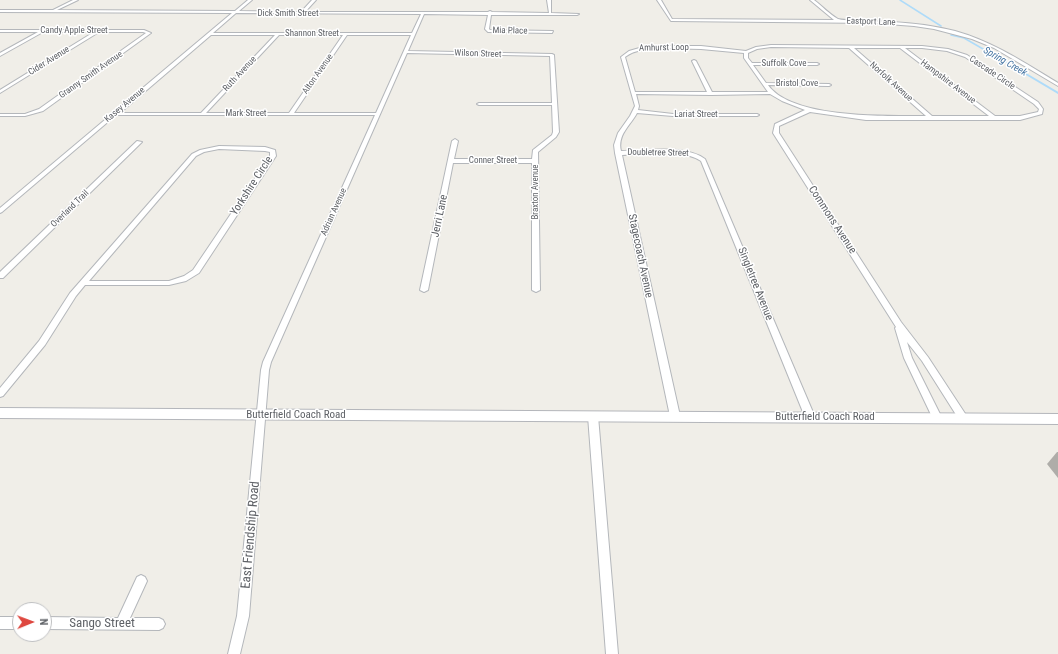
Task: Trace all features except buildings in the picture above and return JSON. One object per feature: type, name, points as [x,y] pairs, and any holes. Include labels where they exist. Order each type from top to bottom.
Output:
[{"type":"main road","name":"Butterfield Coach Road","points":[[0,413],[1058,419]]},
{"type":"street","points":[[53,12],[76,0]]},
{"type":"street","name":"Kasey Avenue","points":[[0,211],[250,0]]},
{"type":"street","points":[[302,13],[314,0]]},
{"type":"street","points":[[549,0],[550,12]]},
{"type":"street","name":"Eastport Lane","points":[[659,0],[671,20],[906,23],[962,34],[994,46],[1058,85]]},
{"type":"street","points":[[812,0],[838,21]]},
{"type":"street","name":"Dick Smith Street","points":[[0,11],[234,14],[550,12],[577,14]]},
{"type":"street","name":"Mia Place","points":[[490,12],[487,29],[488,31],[552,32]]},
{"type":"street","name":"Adrian Avenue","points":[[262,415],[265,370],[268,362],[423,13]]},
{"type":"street","name":"Candy Apple Street","points":[[0,31],[149,32]]},
{"type":"street","points":[[0,55],[44,31]]},
{"type":"street","name":"Cider Avenue","points":[[0,92],[98,31]]},
{"type":"street","name":"Granny Smith Avenue","points":[[0,115],[31,114],[41,110],[149,32]]},
{"type":"street","name":"Shannon Street","points":[[211,34],[414,34]]},
{"type":"street","name":"Ruth Avenue","points":[[202,114],[278,34]]},
{"type":"street","name":"Alton Avenue","points":[[290,114],[346,34]]},
{"type":"street","points":[[684,39],[689,48]]},
{"type":"street","name":"Cascade Circle","points":[[771,46],[901,47],[935,47],[966,56],[1036,103],[1041,109],[1040,113],[1033,116],[994,118],[854,117],[809,110],[799,107],[771,93],[746,58],[746,52],[756,48],[771,46]]},
{"type":"street","name":"Norfolk Avenue","points":[[851,47],[930,117]]},
{"type":"street","name":"Hampshire Avenue","points":[[901,47],[994,118]]},
{"type":"street","name":"Amhurst Loop","points":[[635,97],[623,57],[632,50],[645,48],[719,48],[746,52]]},
{"type":"street","name":"Wilson Street","points":[[405,52],[552,55]]},
{"type":"street","name":"Braxton Avenue","points":[[536,290],[536,151],[554,136],[556,132],[552,55]]},
{"type":"street","points":[[694,61],[711,94]]},
{"type":"street","name":"Suffolk Cove","points":[[751,64],[817,64]]},
{"type":"street","name":"Bristol Cove","points":[[765,84],[829,84]]},
{"type":"street","points":[[636,111],[635,97],[771,93]]},
{"type":"street","points":[[479,104],[555,104]]},
{"type":"street","name":"Commons Avenue","points":[[799,107],[788,114],[786,119],[777,125],[776,133],[898,324],[925,359],[963,418]]},
{"type":"street","points":[[786,119],[798,117],[809,110]]},
{"type":"street","name":"Lariat Street","points":[[636,111],[673,115],[757,115]]},
{"type":"street","name":"Stagecoach Avenue","points":[[636,111],[619,134],[617,145],[618,153],[675,416]]},
{"type":"street","name":"Mark Street","points":[[115,114],[377,114]]},
{"type":"street","name":"Jerri Lane","points":[[424,290],[455,141]]},
{"type":"street","name":"Overland Trail","points":[[0,276],[139,142]]},
{"type":"street","name":"Yorkshire Circle","points":[[0,394],[42,343],[66,305],[84,283],[194,155],[202,151],[214,149],[264,149],[273,151],[273,156],[192,275],[186,279],[169,283],[84,283]]},
{"type":"street","name":"Doubletree Street","points":[[618,153],[685,153],[697,155]]},
{"type":"street","name":"Singletree Avenue","points":[[697,155],[704,160],[810,417]]},
{"type":"street","name":"Conner Street","points":[[451,161],[536,161]]},
{"type":"street","name":"Commons Avenue","points":[[898,324],[908,358],[937,418]]},
{"type":"street","name":"East Friendship Road","points":[[234,654],[243,616],[262,415]]},
{"type":"street","points":[[593,416],[612,654]]},
{"type":"street","points":[[121,624],[141,581]]},
{"type":"street","points":[[0,623],[12,623]]},
{"type":"street","name":"Sango Street","points":[[52,624],[159,624]]},
{"type":"waterway","name":"Spring Creek","points":[[900,0],[941,26]]},
{"type":"waterway","name":"Spring Creek","points":[[951,35],[964,38],[1023,72]]},
{"type":"waterway","name":"Spring Creek","points":[[1021,71],[1058,93]]}]
